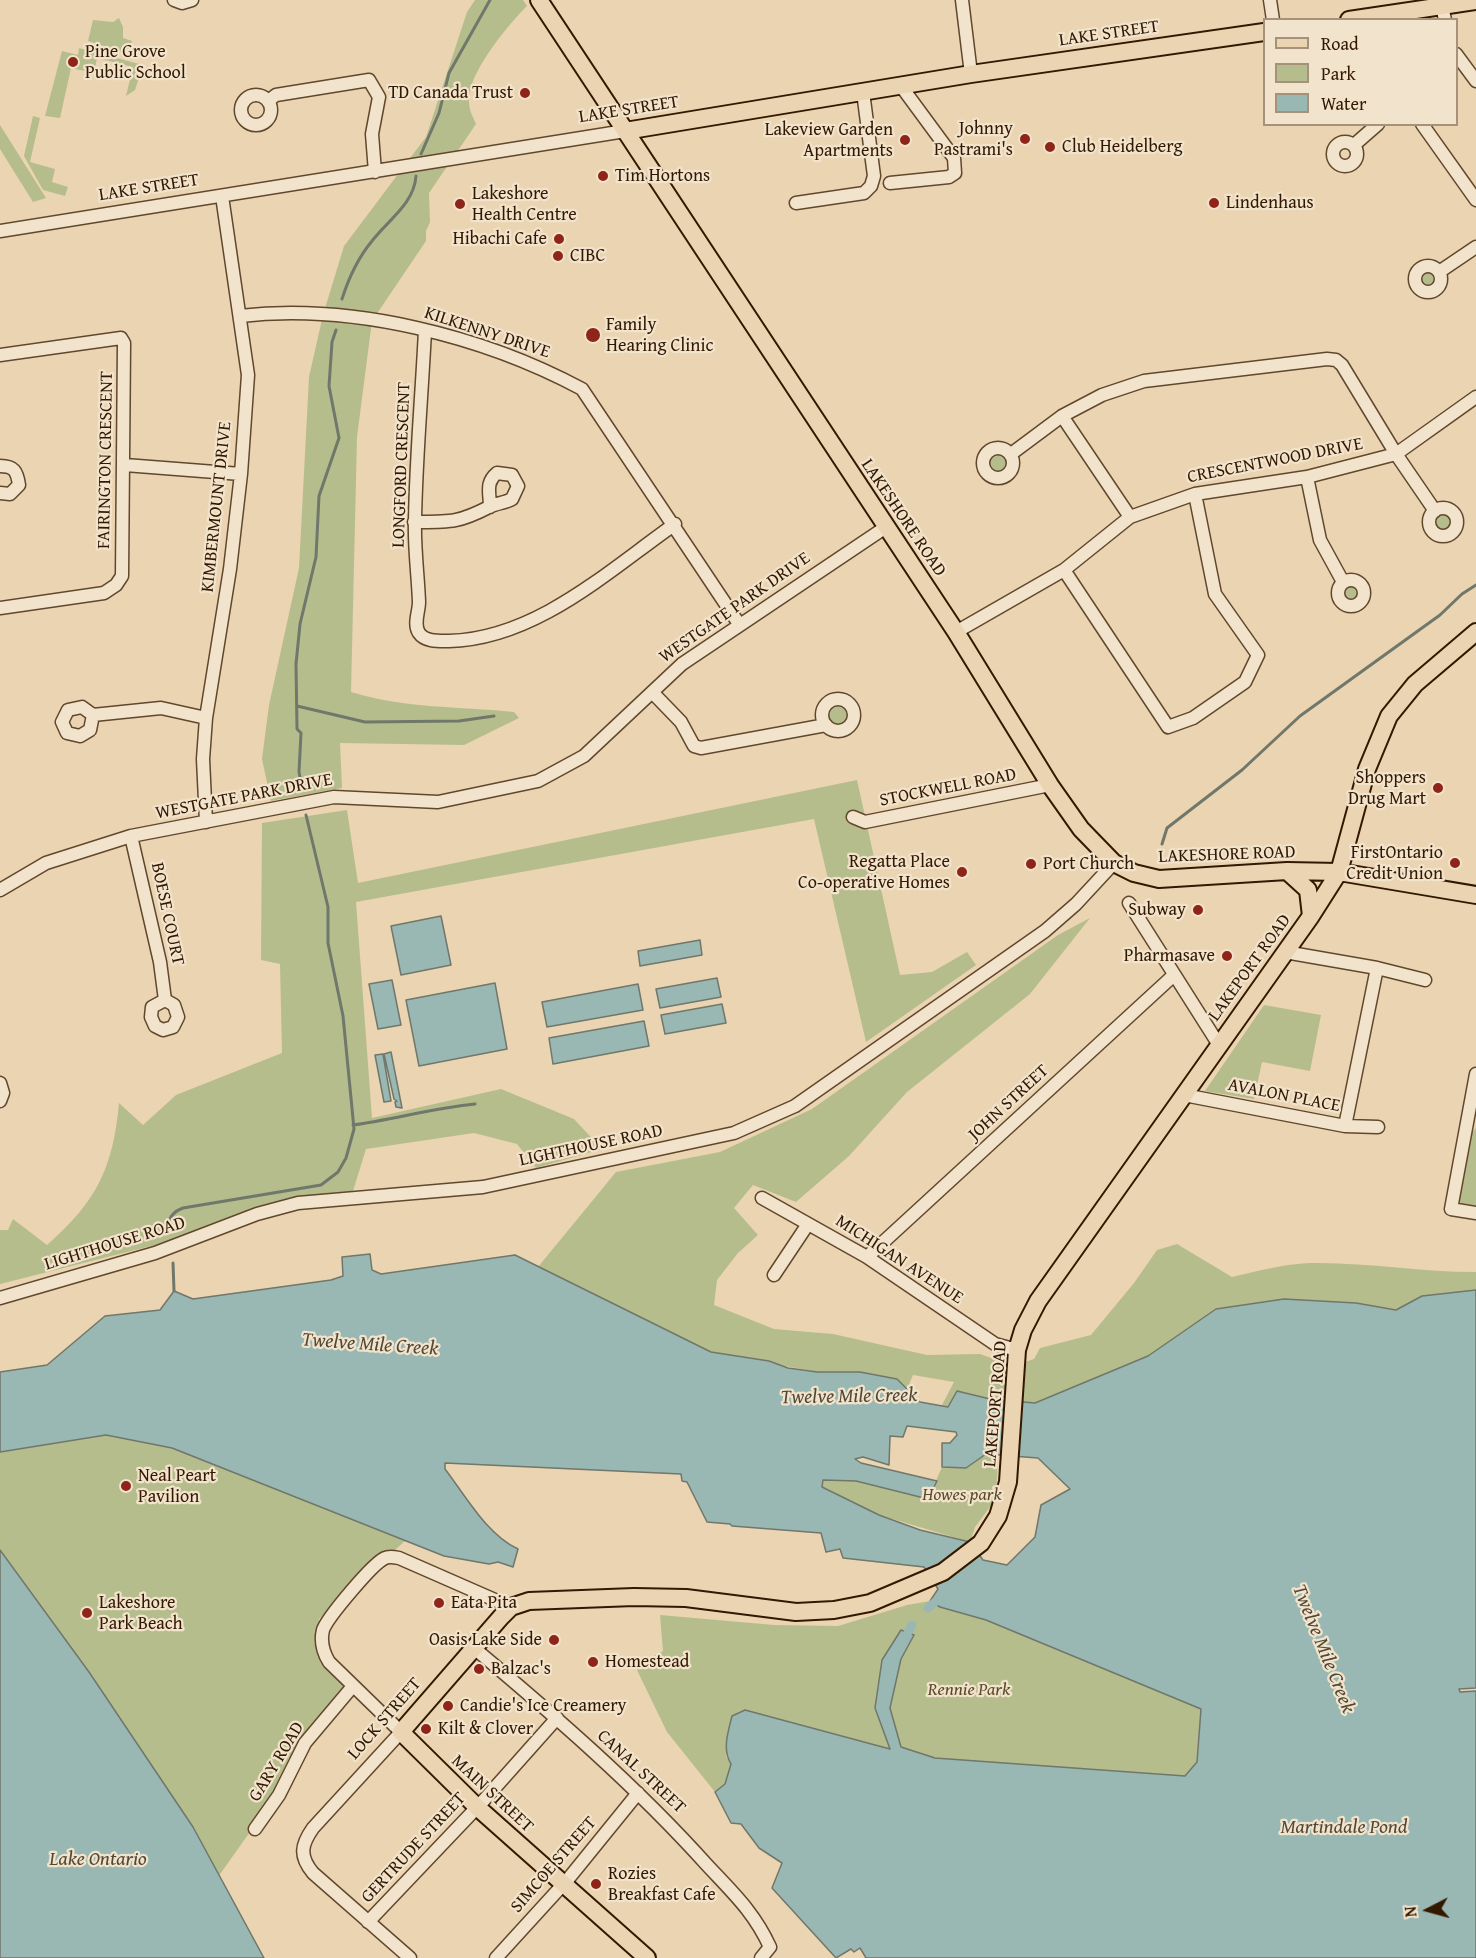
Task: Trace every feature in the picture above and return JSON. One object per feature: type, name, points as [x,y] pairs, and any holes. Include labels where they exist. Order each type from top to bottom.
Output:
[{"type":"main road","name":"LAKESHORE ROAD","points":[[539,0],[956,632],[1050,785],[1080,829],[1114,862],[1134,873],[1159,879],[1287,871],[1338,872],[1476,895]]},
{"type":"main road","points":[[1374,18],[1444,13],[1476,1]]},
{"type":"main road","name":"LAKE STREET","points":[[625,130],[971,74],[1263,32]]},
{"type":"main road","name":"LAKEPORT ROAD","points":[[511,1607],[542,1600],[634,1597],[686,1598],[796,1612],[834,1610],[870,1603],[926,1580],[962,1560],[981,1543],[998,1516],[1008,1482],[1017,1350],[1023,1330],[1038,1301],[1311,916],[1338,872],[1367,769],[1389,716],[1415,684],[1476,632]]},
{"type":"main road","points":[[1287,871],[1308,890],[1311,916]]},
{"type":"main road","name":"LOCK STREET","points":[[400,1732],[511,1607]]},
{"type":"main road","name":"MAIN STREET","points":[[400,1732],[562,1885],[647,1958]]},
{"type":"street","points":[[174,0],[182,3],[192,0]]},
{"type":"street","points":[[962,0],[971,74]]},
{"type":"street","points":[[1270,0],[1273,18]]},
{"type":"street","points":[[1458,57],[1476,81]]},
{"type":"street","points":[[268,101],[276,95],[369,80],[379,97],[372,134],[375,172]]},
{"type":"street","points":[[890,183],[949,177],[955,173],[956,167],[954,158],[901,86]]},
{"type":"street","points":[[796,203],[864,194],[871,186],[874,176],[863,92]]},
{"type":"street","points":[[1354,145],[1376,126]]},
{"type":"street","points":[[1423,126],[1476,200]]},
{"type":"street","name":"LAKE STREET","points":[[0,231],[625,130]]},
{"type":"street","name":"KIMBERMOUNT DRIVE","points":[[206,822],[203,759],[206,718],[230,568],[241,474],[248,375],[222,196]]},
{"type":"street","points":[[1439,272],[1476,247]]},
{"type":"street","name":"KILKENNY DRIVE","points":[[240,316],[279,311],[318,312],[425,330],[541,366],[582,389],[675,524],[739,624]]},
{"type":"street","name":"LONGFORD CRESCENT","points":[[425,330],[414,522],[419,606],[416,623],[420,634],[429,640],[445,641],[499,635],[535,619],[588,586],[675,524]]},
{"type":"street","name":"FAIRINGTON CRESCENT","points":[[0,355],[121,338],[124,343],[125,465],[122,576],[116,585],[104,593],[0,608]]},
{"type":"street","points":[[1011,454],[1062,416],[1102,395],[1144,381],[1308,359],[1336,360],[1342,365],[1396,454],[1435,511]]},
{"type":"street","name":"CRESCENTWOOD DRIVE","points":[[956,632],[1064,570],[1130,517],[1194,494],[1307,477],[1396,454],[1476,397]]},
{"type":"street","points":[[1062,416],[1130,517]]},
{"type":"street","points":[[0,463],[12,467],[17,472],[19,485],[10,494],[0,493]]},
{"type":"street","points":[[125,465],[241,474]]},
{"type":"street","points":[[1307,477],[1320,540],[1343,582]]},
{"type":"street","points":[[1064,570],[1168,727],[1193,718],[1245,682],[1258,655],[1215,594],[1194,494]]},
{"type":"street","points":[[414,522],[456,522],[490,507]]},
{"type":"street","name":"WESTGATE PARK DRIVE","points":[[0,890],[46,863],[131,836],[334,797],[353,796],[420,803],[520,787],[573,764],[682,664],[886,527]]},
{"type":"street","points":[[652,692],[681,722],[694,746],[701,748],[826,725]]},
{"type":"street","points":[[93,715],[161,708],[206,718]]},
{"type":"street","name":"STOCKWELL ROAD","points":[[853,817],[864,822],[1050,785]]},
{"type":"street","name":"BOESE COURT","points":[[131,836],[160,962],[165,1000]]},
{"type":"street","name":"LIGHTHOUSE ROAD","points":[[0,1298],[155,1253],[277,1208],[298,1203],[483,1186],[734,1133],[795,1106],[1036,937],[1076,904],[1114,862]]},
{"type":"street","points":[[1130,903],[1219,1045]]},
{"type":"street","points":[[1285,952],[1377,968],[1425,980]]},
{"type":"street","points":[[1345,1126],[1377,968]]},
{"type":"street","name":"JOHN STREET","points":[[867,1257],[1174,975]]},
{"type":"street","points":[[1476,1074],[1473,1112],[1451,1209],[1476,1213]]},
{"type":"street","points":[[0,1083],[3,1093],[0,1101]]},
{"type":"street","name":"AVALON PLACE","points":[[1184,1095],[1345,1126],[1378,1127]]},
{"type":"street","name":"MICHIGAN AVENUE","points":[[762,1198],[867,1257],[995,1344],[1017,1350]]},
{"type":"street","points":[[774,1275],[808,1224]]},
{"type":"street","name":"MAIN STREET","points":[[400,1732],[329,1662],[322,1648],[326,1624],[376,1565],[388,1557],[399,1558],[511,1607]]},
{"type":"street","name":"CANAL STREET","points":[[474,1648],[557,1718],[679,1833],[758,1921],[770,1947],[761,1958]]},
{"type":"street","name":"GARY ROAD","points":[[255,1829],[279,1795],[305,1743],[353,1686]]},
{"type":"street","name":"GERTRUDE STREET","points":[[368,1922],[477,1807],[557,1718]]},
{"type":"street","name":"LOCK STREET","points":[[368,1922],[305,1863],[302,1847],[313,1828],[400,1732]]},
{"type":"street","name":"SIMCOE STREET","points":[[495,1958],[562,1885],[638,1793]]},
{"type":"street","points":[[368,1922],[410,1958]]},
{"type":"green space","points":[[475,0],[523,0],[527,6],[500,37],[481,64],[470,91],[469,102],[476,124],[429,193],[430,222],[426,231],[426,241],[372,321],[357,437],[351,692],[412,704],[514,712],[519,718],[464,745],[340,743],[342,788],[271,801],[262,759],[269,705],[299,568],[309,377],[323,315],[344,246],[426,137],[467,12]]},
{"type":"green space","points":[[119,18],[123,27],[123,38],[132,41],[128,54],[88,41],[93,20],[113,22]]},
{"type":"green space","points":[[79,48],[143,65],[135,90],[126,96],[133,67],[97,58],[94,73],[71,68],[60,118],[45,116],[62,51],[78,55]]},
{"type":"green space","points":[[33,116],[40,118],[30,162],[55,169],[52,182],[68,187],[65,196],[43,190],[24,156]]},
{"type":"green space","points":[[0,125],[46,198],[33,202],[0,149]]},
{"type":"green space","points":[[1429,271],[1437,279],[1429,287],[1421,279]]},
{"type":"green space","points":[[994,453],[1002,453],[1008,459],[1008,467],[1002,473],[994,473],[988,467],[988,459]]},
{"type":"green space","points":[[1440,515],[1446,515],[1451,523],[1449,529],[1440,531],[1435,526],[1435,520]]},
{"type":"green space","points":[[1351,585],[1357,587],[1359,593],[1357,599],[1351,601],[1345,599],[1343,593],[1345,587]]},
{"type":"green space","points":[[838,704],[845,707],[848,714],[845,721],[838,724],[831,721],[828,714],[831,707]]},
{"type":"green space","points":[[857,780],[900,975],[932,972],[967,952],[976,965],[866,1042],[814,819],[356,902],[372,1118],[501,1089],[574,1119],[602,1149],[536,1168],[517,1144],[474,1133],[366,1149],[353,1191],[272,1203],[249,1217],[171,1241],[0,1284],[0,1230],[8,1230],[13,1219],[47,1245],[64,1229],[90,1199],[107,1166],[119,1103],[143,1125],[176,1095],[282,1053],[280,964],[261,960],[262,823],[347,810],[358,883]]},
{"type":"green space","points":[[1090,918],[1030,994],[907,1092],[849,1156],[796,1202],[753,1185],[734,1208],[758,1235],[738,1253],[717,1280],[714,1305],[774,1329],[833,1334],[927,1355],[980,1354],[1013,1366],[1034,1359],[1040,1348],[1091,1335],[1134,1283],[1157,1250],[1177,1244],[1232,1277],[1300,1264],[1351,1264],[1476,1272],[1476,1290],[1422,1296],[1396,1310],[1356,1303],[1284,1299],[1216,1309],[1148,1356],[1034,1403],[990,1399],[957,1391],[948,1407],[942,1405],[954,1382],[913,1375],[907,1389],[897,1379],[860,1372],[817,1372],[711,1352],[538,1267],[616,1172],[720,1152],[812,1109],[1058,935]]},
{"type":"green space","points":[[1264,1005],[1321,1015],[1310,1071],[1262,1062],[1254,1099],[1205,1091]]},
{"type":"green space","points":[[1476,1128],[1476,1209],[1461,1208],[1459,1202],[1471,1134]]},
{"type":"green space","points":[[106,1435],[173,1448],[406,1540],[319,1619],[319,1641],[324,1658],[347,1689],[289,1758],[262,1815],[218,1877],[193,1827],[89,1672],[0,1550],[0,1452]]},
{"type":"green space","name":"Howes park","points":[[986,1454],[998,1455],[996,1499],[975,1527],[970,1542],[879,1515],[822,1487],[823,1480],[856,1481],[928,1499],[942,1467],[969,1466]]},
{"type":"green space","name":"Rennie Park","points":[[930,1601],[940,1607],[986,1620],[1201,1709],[1197,1762],[1185,1776],[1168,1777],[935,1758],[901,1747],[889,1708],[901,1659],[914,1635],[882,1660],[875,1708],[891,1749],[745,1710],[738,1712],[726,1756],[731,1764],[725,1784],[715,1792],[667,1732],[635,1666],[663,1651],[660,1615],[774,1625],[838,1626],[907,1605]]},
{"type":"water","points":[[441,916],[451,965],[401,975],[391,926]]},
{"type":"water","points":[[700,940],[702,955],[640,966],[638,951]]},
{"type":"water","points":[[717,978],[721,997],[660,1008],[656,989]]},
{"type":"water","points":[[392,980],[401,1025],[378,1029],[369,984]]},
{"type":"water","points":[[495,983],[507,1049],[419,1066],[406,1000]]},
{"type":"water","points":[[638,984],[643,1010],[547,1027],[542,1002]]},
{"type":"water","points":[[722,1004],[726,1023],[665,1034],[661,1015]]},
{"type":"water","points":[[644,1021],[649,1046],[553,1064],[549,1038]]},
{"type":"water","points":[[391,1052],[402,1108],[396,1107],[395,1102],[397,1101],[394,1099],[384,1054]]},
{"type":"water","points":[[383,1054],[391,1101],[384,1102],[375,1055]]},
{"type":"water","points":[[370,1254],[372,1270],[381,1274],[515,1255],[711,1352],[769,1361],[788,1368],[817,1372],[860,1372],[897,1379],[920,1402],[948,1407],[957,1391],[990,1399],[1035,1403],[1148,1356],[1216,1309],[1284,1299],[1356,1303],[1396,1310],[1422,1296],[1476,1290],[1476,1688],[1459,1689],[1460,1692],[1476,1691],[1476,1958],[866,1958],[860,1948],[854,1952],[851,1949],[836,1958],[772,1888],[782,1863],[759,1848],[741,1824],[731,1823],[715,1792],[725,1784],[731,1764],[726,1747],[732,1716],[745,1710],[890,1749],[875,1708],[882,1660],[901,1630],[914,1635],[901,1659],[890,1708],[901,1747],[935,1758],[1185,1776],[1197,1762],[1201,1709],[986,1620],[940,1607],[930,1601],[938,1589],[924,1567],[843,1558],[840,1549],[826,1552],[821,1533],[707,1522],[687,1482],[682,1481],[681,1474],[445,1463],[445,1469],[487,1524],[507,1543],[518,1549],[513,1567],[498,1562],[489,1564],[444,1556],[172,1448],[106,1435],[0,1452],[0,1372],[47,1365],[105,1316],[160,1310],[174,1291],[193,1299],[331,1280],[343,1276],[342,1257]],"holes":[[[907,1426],[956,1432],[957,1435],[950,1443],[942,1443],[942,1467],[966,1468],[986,1454],[1038,1458],[1070,1489],[1041,1505],[1035,1537],[1007,1565],[983,1560],[970,1542],[920,1530],[879,1515],[822,1487],[823,1480],[856,1481],[928,1499],[937,1481],[861,1463],[855,1459],[863,1457],[889,1465],[890,1436],[903,1437]]]},
{"type":"water","name":"Lake Ontario","points":[[0,1550],[89,1672],[193,1827],[264,1958],[0,1958]]},
{"type":"waterway","points":[[421,154],[439,113],[449,73],[490,0]]},
{"type":"waterway","points":[[342,299],[358,261],[411,195],[416,176]]},
{"type":"waterway","points":[[302,789],[299,772],[301,733],[297,729],[296,664],[300,624],[316,557],[319,496],[339,438],[329,386],[332,342],[336,330]]},
{"type":"waterway","points":[[1162,844],[1167,828],[1242,770],[1300,716],[1440,615],[1462,594],[1476,585]]},
{"type":"waterway","points":[[297,706],[365,722],[459,721],[494,716]]},
{"type":"waterway","points":[[167,1229],[172,1216],[183,1208],[321,1185],[338,1172],[346,1158],[354,1129],[343,1016],[328,943],[328,907],[306,815]]},
{"type":"waterway","points":[[353,1125],[475,1104]]},
{"type":"waterway","points":[[173,1263],[174,1291]]},
{"type":"waterway","points":[[928,1608],[934,1603]]},
{"type":"waterway","points":[[908,1632],[912,1625]]},
{"type":"place","name":"Pine Grove Public School","points":[[73,62]]},
{"type":"place","name":"TD Canada Trust","points":[[525,93]]},
{"type":"place","name":"Johnny Pastrami's","points":[[1025,139]]},
{"type":"place","name":"Lakeview Garden Apartments","points":[[905,140]]},
{"type":"place","name":"Club Heidelberg","points":[[1050,147]]},
{"type":"place","name":"Tim Hortons","points":[[603,176]]},
{"type":"place","name":"Lindenhaus","points":[[1214,203]]},
{"type":"place","name":"Lakeshore Health Centre","points":[[460,204]]},
{"type":"place","name":"Hibachi Cafe","points":[[559,239]]},
{"type":"place","name":"CIBC","points":[[558,256]]},
{"type":"place","name":"Family Hearing Clinic","points":[[593,335]]},
{"type":"place","name":"Shoppers Drug Mart","points":[[1438,788]]},
{"type":"place","name":"FirstOntario Credit Union","points":[[1455,863]]},
{"type":"place","name":"Port Church","points":[[1031,864]]},
{"type":"place","name":"Regatta Place Co-operative Homes","points":[[962,872]]},
{"type":"place","name":"Subway","points":[[1198,910]]},
{"type":"place","name":"Pharmasave","points":[[1227,956]]},
{"type":"place","name":"Neal Peart Pavilion","points":[[126,1486]]},
{"type":"place","name":"Eata Pita","points":[[439,1603]]},
{"type":"place","name":"Lakeshore Park Beach","points":[[87,1613]]},
{"type":"place","name":"Oasis Lake Side","points":[[554,1640]]},
{"type":"place","name":"Homestead","points":[[593,1662]]},
{"type":"place","name":"Balzac's","points":[[479,1669]]},
{"type":"place","name":"Candie's Ice Creamery","points":[[448,1706]]},
{"type":"place","name":"Kilt & Clover","points":[[426,1729]]},
{"type":"place","name":"Rozies Breakfast Cafe","points":[[596,1884]]},
{"type":"water label","name":"Twelve Mile Creek","points":[[370,1345]]},
{"type":"water label","name":"Twelve Mile Creek","points":[[849,1397]]},
{"type":"water label","name":"Twelve Mile Creek","points":[[1323,1649]]},
{"type":"water label","name":"Martindale Pond","points":[[1344,1828]]}]
